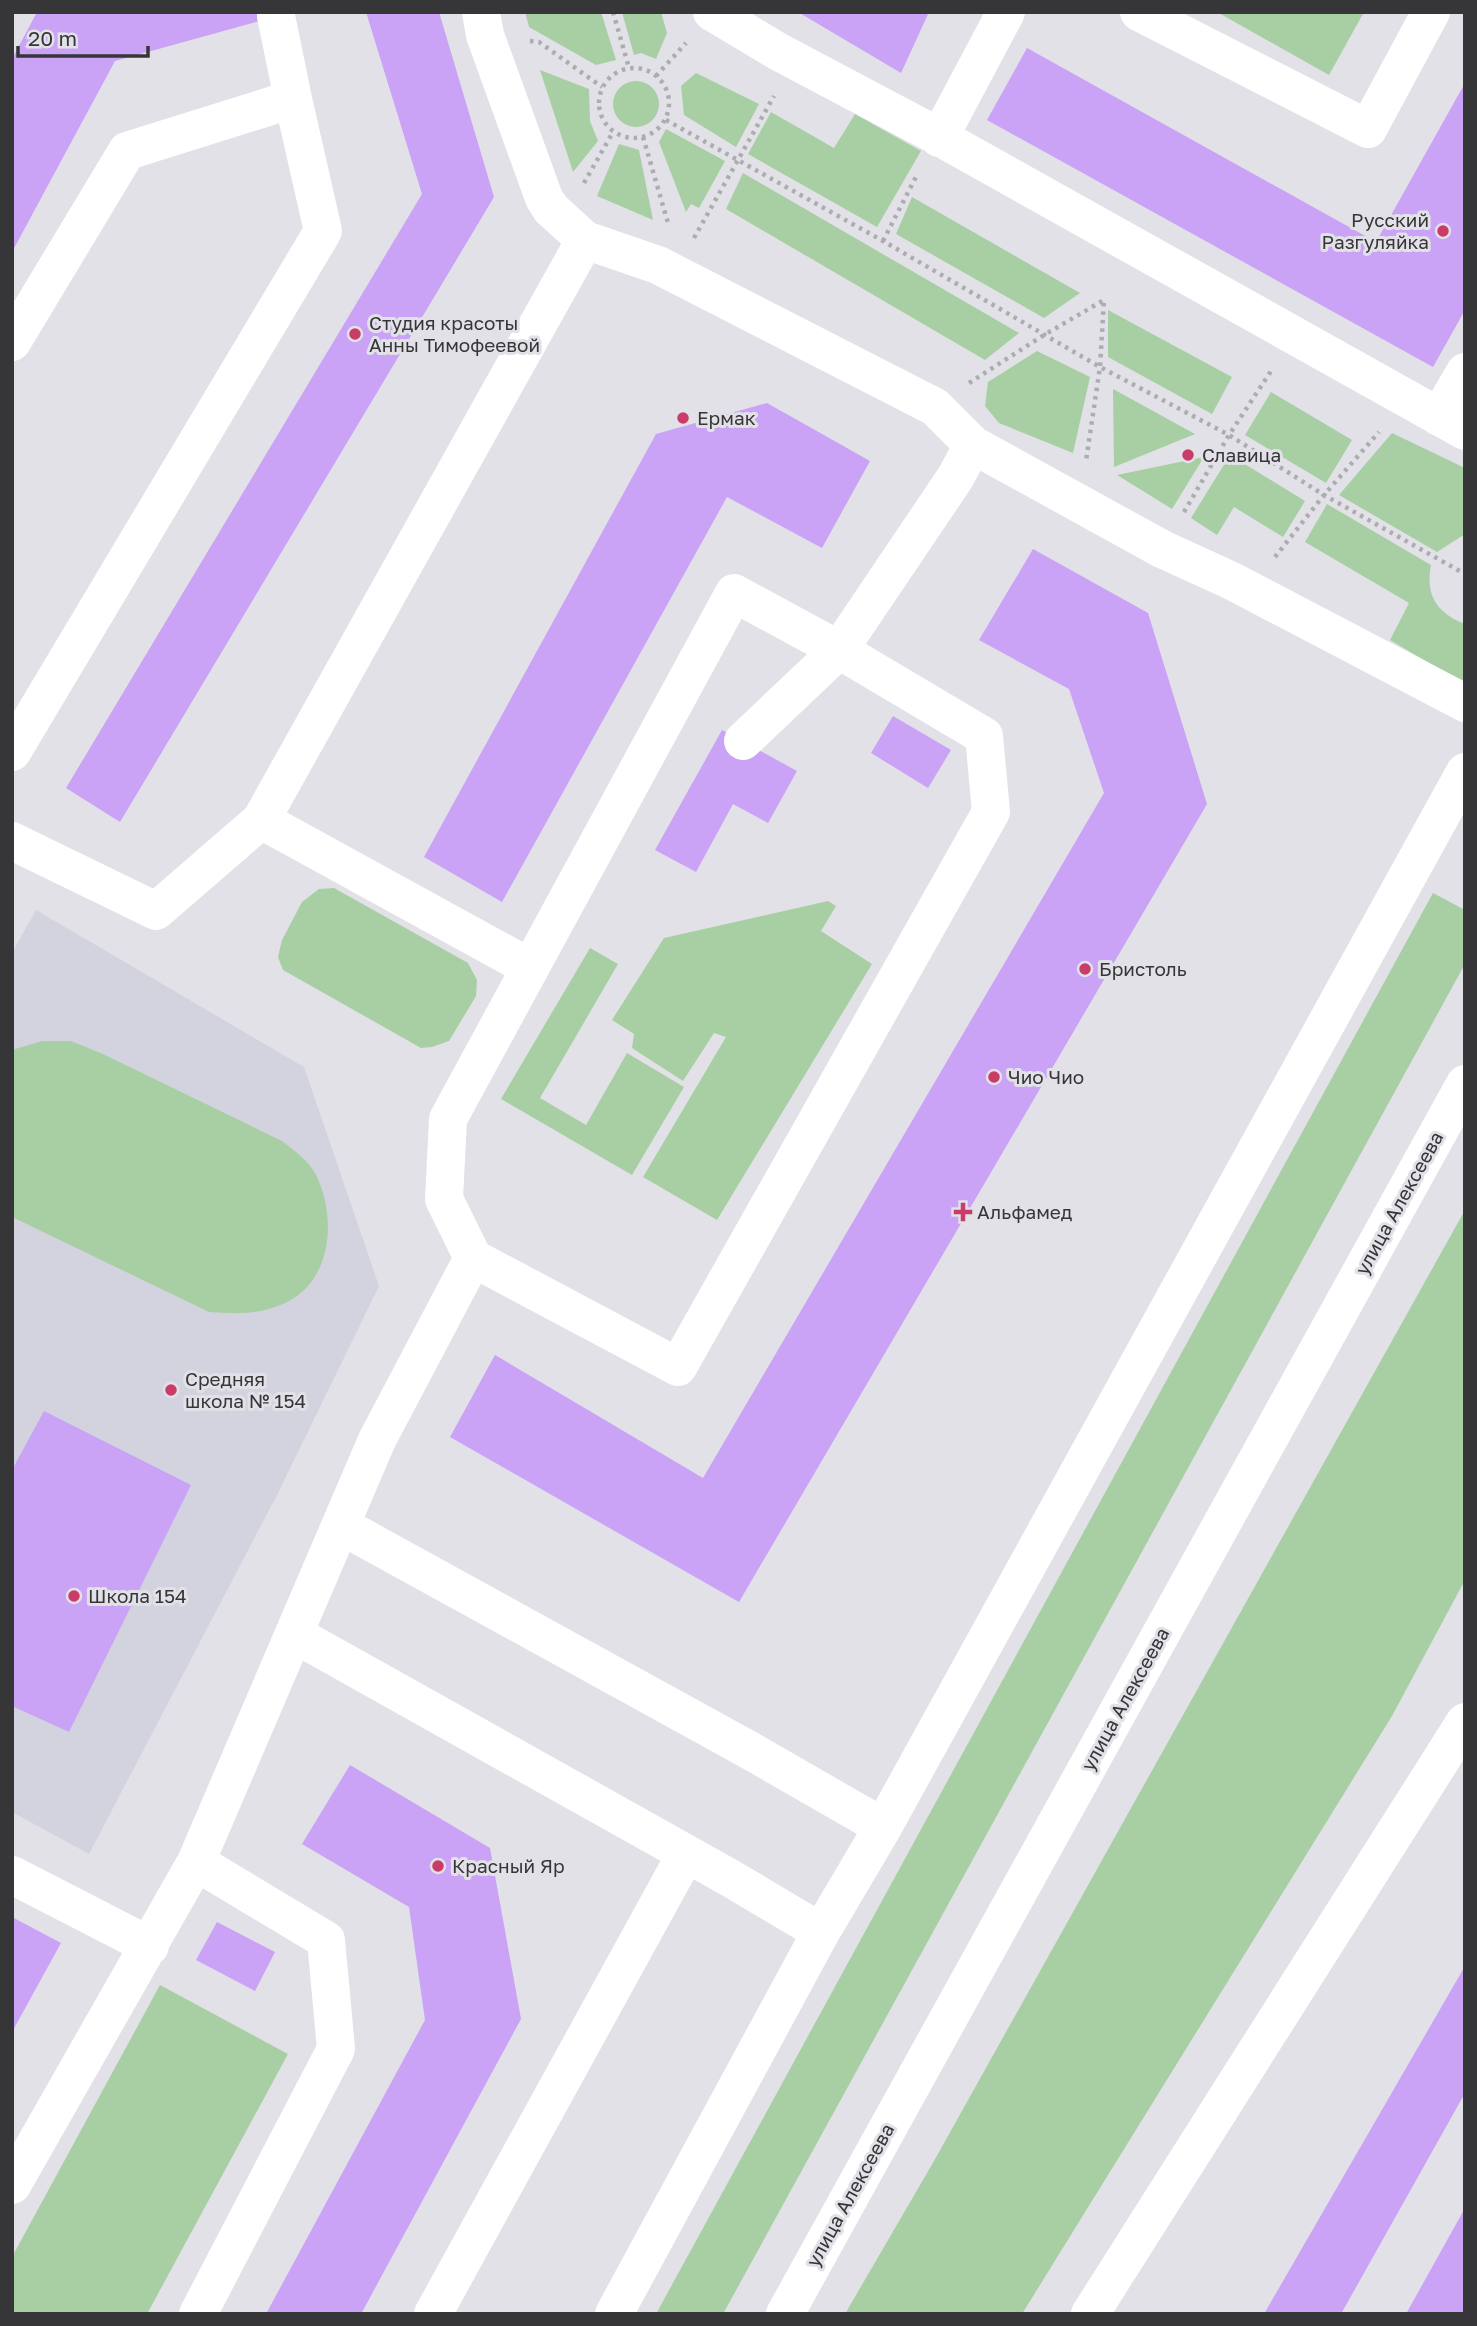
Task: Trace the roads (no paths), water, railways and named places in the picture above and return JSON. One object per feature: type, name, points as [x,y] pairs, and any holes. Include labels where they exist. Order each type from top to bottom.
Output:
[{"type":"street","points":[[481,12],[485,35],[544,198],[551,209],[585,240],[658,265],[935,407],[973,445],[1162,549],[1244,587],[1465,703]]},
{"type":"street","points":[[712,12],[779,52],[930,152],[1452,424],[1465,372]]},
{"type":"street","points":[[930,152],[1006,12]]},
{"type":"street","points":[[1139,12],[1368,129],[1431,12]]},
{"type":"street","points":[[12,752],[323,231],[276,16]]},
{"type":"street","points":[[12,342],[127,151],[293,99]]},
{"type":"street","points":[[12,841],[156,911],[261,820],[585,240]]},
{"type":"street","points":[[743,741],[839,650],[954,478],[973,445]]},
{"type":"street","points":[[734,593],[839,650],[984,736],[991,812],[678,1367],[473,1258],[444,1199],[448,1119],[529,967],[734,593]]},
{"type":"street","points":[[614,2314],[821,1932],[883,1827],[1465,772]]},
{"type":"street","points":[[261,820],[529,967]]},
{"type":"street","name":"улица Алексеева","points":[[785,2314],[1465,1084]]},
{"type":"street","points":[[12,2185],[196,1862],[377,1440],[473,1258]]},
{"type":"street","points":[[342,1526],[749,1750],[883,1827]]},
{"type":"street","points":[[294,1634],[730,1878],[821,1932]]},
{"type":"street","points":[[1090,2314],[1459,1745]]},
{"type":"street","points":[[433,2314],[686,1854]]},
{"type":"street","points":[[196,1862],[326,1940],[336,2049],[198,2314]]},
{"type":"street","points":[[12,1875],[150,1946]]},
{"type":"place","name":"Русский Разгуляйка","points":[[1443,231]]},
{"type":"place","name":"Студия красоты Анны Тимофеевой","points":[[355,334]]},
{"type":"place","name":"Ермак","points":[[683,418]]},
{"type":"place","name":"Славица","points":[[1188,455]]},
{"type":"place","name":"Бристоль","points":[[1085,969]]},
{"type":"place","name":"Чио Чио","points":[[994,1077]]},
{"type":"place","name":"Альфамед","points":[[963,1212]]},
{"type":"place","name":"Средняя школа № 154","points":[[171,1390]]},
{"type":"place","name":"Школа 154","points":[[74,1596]]},
{"type":"place","name":"Красный Яр","points":[[438,1866]]}]
